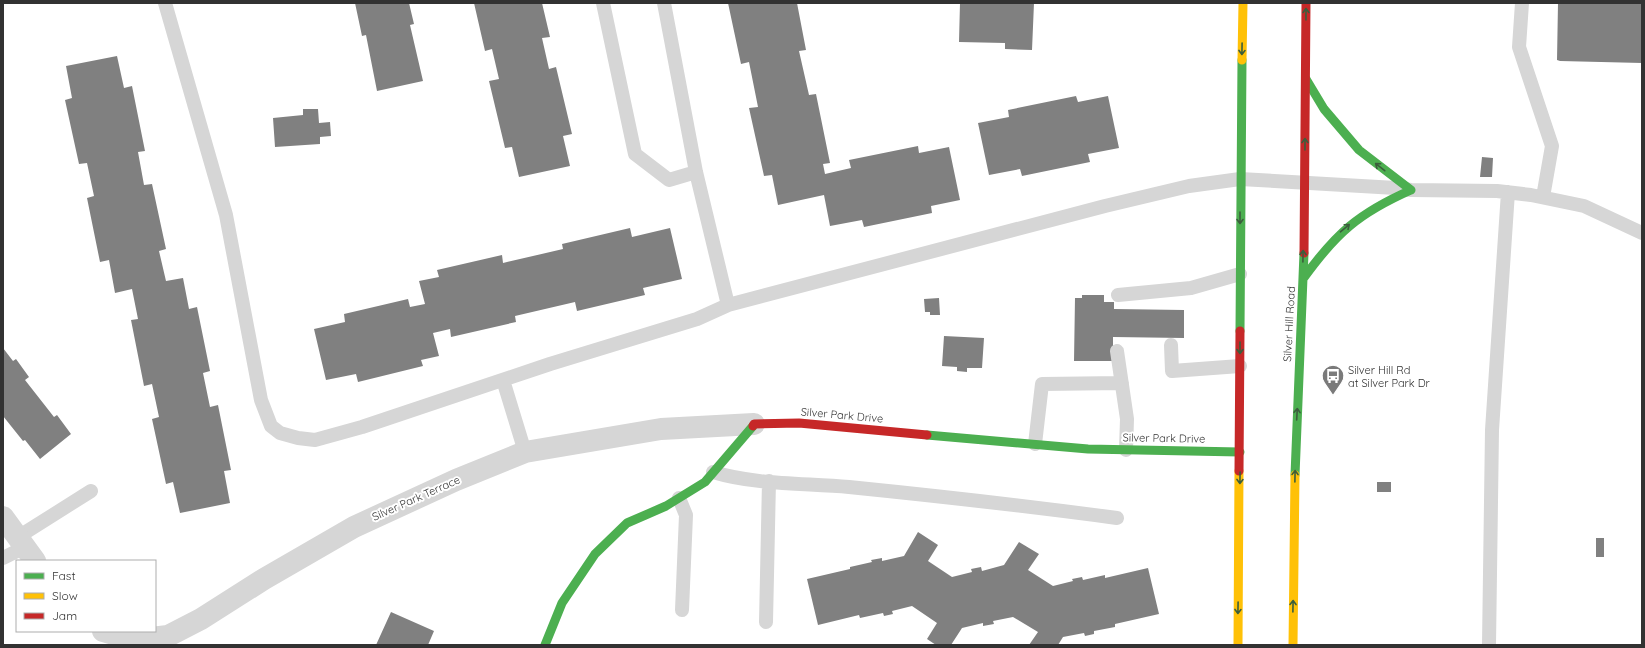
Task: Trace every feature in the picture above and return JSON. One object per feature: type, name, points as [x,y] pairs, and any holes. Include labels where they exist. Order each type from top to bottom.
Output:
[{"type":"main road","points":[[1238,645],[1240,179],[1243,3]]},
{"type":"main road","name":"Silver Hill Road","points":[[1292,645],[1295,453],[1303,279],[1306,3]]},
{"type":"main road","points":[[1306,79],[1324,109],[1359,150],[1411,190]]},
{"type":"main road","points":[[1303,279],[1319,256],[1336,236],[1360,216],[1384,201],[1411,190]]},
{"type":"main road","name":"Silver Park Drive","points":[[754,424],[799,423],[1088,449],[1240,452]]},
{"type":"main road","points":[[545,645],[562,603],[595,554],[628,523],[666,506],[705,482],[754,424]]},
{"type":"street","name":"Silver Park Terrace","points":[[106,632],[131,642],[168,636],[201,620],[264,579],[354,527],[456,480],[525,452],[661,429],[754,424]]},
{"type":"street","points":[[3,516],[26,549]]},
{"type":"lane","points":[[165,3],[226,215],[261,400],[271,426],[280,433],[298,438],[315,440],[362,428],[503,380],[697,319],[728,305],[1112,204],[1189,186],[1240,179],[1411,190],[1508,192],[1584,206],[1642,232]]},
{"type":"lane","points":[[603,3],[635,154],[669,180],[696,172]]},
{"type":"lane","points":[[664,3],[696,172],[728,305]]},
{"type":"lane","points":[[1522,3],[1519,47],[1552,146],[1543,198]]},
{"type":"lane","points":[[1490,645],[1492,430],[1508,192]]},
{"type":"lane","points":[[1118,296],[1177,296],[1191,288],[1240,274]]},
{"type":"lane","points":[[1171,345],[1172,371],[1240,366]]},
{"type":"lane","points":[[1117,350],[1127,419],[1126,450]]},
{"type":"lane","points":[[503,380],[525,452]]},
{"type":"lane","points":[[1035,444],[1042,384],[1122,383]]},
{"type":"lane","points":[[713,472],[734,479],[992,502],[1117,518]]},
{"type":"lane","points":[[766,622],[769,481]]},
{"type":"lane","points":[[3,558],[26,549],[91,490]]},
{"type":"lane","points":[[679,498],[686,515],[682,610]]},
{"type":"building","points":[[355,3],[409,3],[414,24],[410,25],[423,81],[377,91],[366,35],[362,36]]},
{"type":"building","points":[[474,3],[542,3],[550,37],[542,38],[549,69],[556,67],[572,134],[563,136],[570,166],[519,177],[512,147],[505,148],[489,81],[499,79],[492,49],[485,51]]},
{"type":"building","points":[[728,3],[797,3],[806,50],[799,51],[809,95],[816,94],[830,163],[823,164],[825,174],[851,168],[849,160],[918,146],[919,153],[949,147],[960,200],[931,206],[932,213],[864,227],[862,220],[830,226],[824,195],[778,205],[772,175],[764,176],[749,108],[758,107],[749,62],[741,64]]},
{"type":"building","points":[[960,3],[1034,3],[1032,50],[1005,49],[1005,43],[959,42]]},
{"type":"building","points":[[1558,3],[1642,3],[1642,63],[1557,60]]},
{"type":"building","points":[[117,56],[124,88],[132,86],[145,151],[138,152],[144,185],[152,184],[166,249],[159,251],[166,281],[183,278],[189,309],[197,307],[210,371],[203,373],[210,407],[218,405],[231,470],[224,471],[230,503],[180,513],[173,482],[166,484],[152,419],[159,417],[152,384],[144,386],[131,320],[138,319],[132,289],[115,293],[109,260],[100,262],[87,198],[94,196],[87,163],[79,164],[65,100],[72,98],[66,66]]},
{"type":"building","points":[[1076,96],[1078,102],[1108,96],[1119,148],[1088,154],[1090,162],[1022,176],[1020,169],[989,175],[978,123],[1009,117],[1008,110]]},
{"type":"building","points":[[303,109],[318,109],[319,123],[330,122],[331,136],[320,137],[320,144],[275,147],[273,118],[303,115]]},
{"type":"building","points":[[1482,157],[1493,158],[1492,177],[1480,177]]},
{"type":"building","points":[[630,228],[632,237],[670,228],[682,279],[643,288],[645,295],[577,311],[575,302],[515,316],[516,322],[451,337],[450,329],[433,333],[439,356],[421,360],[423,366],[358,382],[356,374],[326,380],[314,329],[345,322],[344,314],[408,299],[410,307],[425,304],[419,281],[439,277],[437,270],[502,255],[503,263],[563,249],[562,244]]},
{"type":"building","points":[[1082,295],[1104,295],[1104,302],[1114,302],[1114,309],[1184,310],[1184,338],[1113,337],[1113,361],[1074,361],[1075,298],[1082,298]]},
{"type":"building","points":[[939,298],[940,315],[930,315],[930,312],[925,312],[924,299]]},
{"type":"building","points":[[944,336],[984,338],[982,368],[967,368],[967,372],[957,371],[957,367],[942,366]]},
{"type":"building","points":[[3,348],[13,361],[16,359],[29,377],[25,380],[54,417],[57,415],[71,434],[40,459],[3,416]]},
{"type":"building","points":[[1377,482],[1391,482],[1391,492],[1377,492]]},
{"type":"building","points":[[918,532],[938,545],[928,561],[952,577],[972,572],[971,569],[981,567],[982,571],[1004,565],[1019,542],[1039,554],[1028,570],[1053,586],[1082,577],[1083,580],[1105,575],[1105,578],[1148,568],[1159,614],[1115,624],[1115,627],[1094,631],[1094,634],[1085,636],[1084,633],[1063,637],[1058,645],[1029,645],[1038,632],[1013,617],[993,621],[994,624],[983,626],[983,623],[962,628],[951,645],[936,645],[927,639],[937,623],[912,606],[892,611],[893,614],[884,616],[883,613],[860,618],[859,615],[818,625],[807,579],[850,569],[850,567],[872,562],[871,560],[882,558],[882,561],[904,556]]},
{"type":"building","points":[[1596,538],[1604,538],[1604,557],[1596,557]]},
{"type":"building","points":[[391,612],[434,631],[428,645],[376,645]]},
{"type":"traffic: fast","points":[[1240,331],[1242,60]]},
{"type":"traffic: fast","points":[[1306,79],[1324,109],[1359,150],[1411,190]]},
{"type":"traffic: fast","points":[[1303,279],[1326,249],[1350,226],[1377,207],[1411,190]]},
{"type":"traffic: fast","points":[[1295,475],[1304,253]]},
{"type":"traffic: fast","points":[[545,645],[562,603],[595,554],[627,523],[666,506],[705,482],[753,426]]},
{"type":"traffic: fast","points":[[927,435],[1088,449],[1240,452]]},
{"type":"traffic: slow","points":[[1242,60],[1243,3]]},
{"type":"traffic: slow","points":[[1238,645],[1239,471]]},
{"type":"traffic: slow","points":[[1293,645],[1295,475]]},
{"type":"traffic: jam","points":[[1304,253],[1306,3]]},
{"type":"traffic: jam","points":[[1239,471],[1240,331]]},
{"type":"traffic: jam","points":[[753,426],[754,424],[799,423],[927,435]]},
{"type":"place","name":"Silver Hill Rd at Silver Park Dr","points":[[1333,396]]}]
